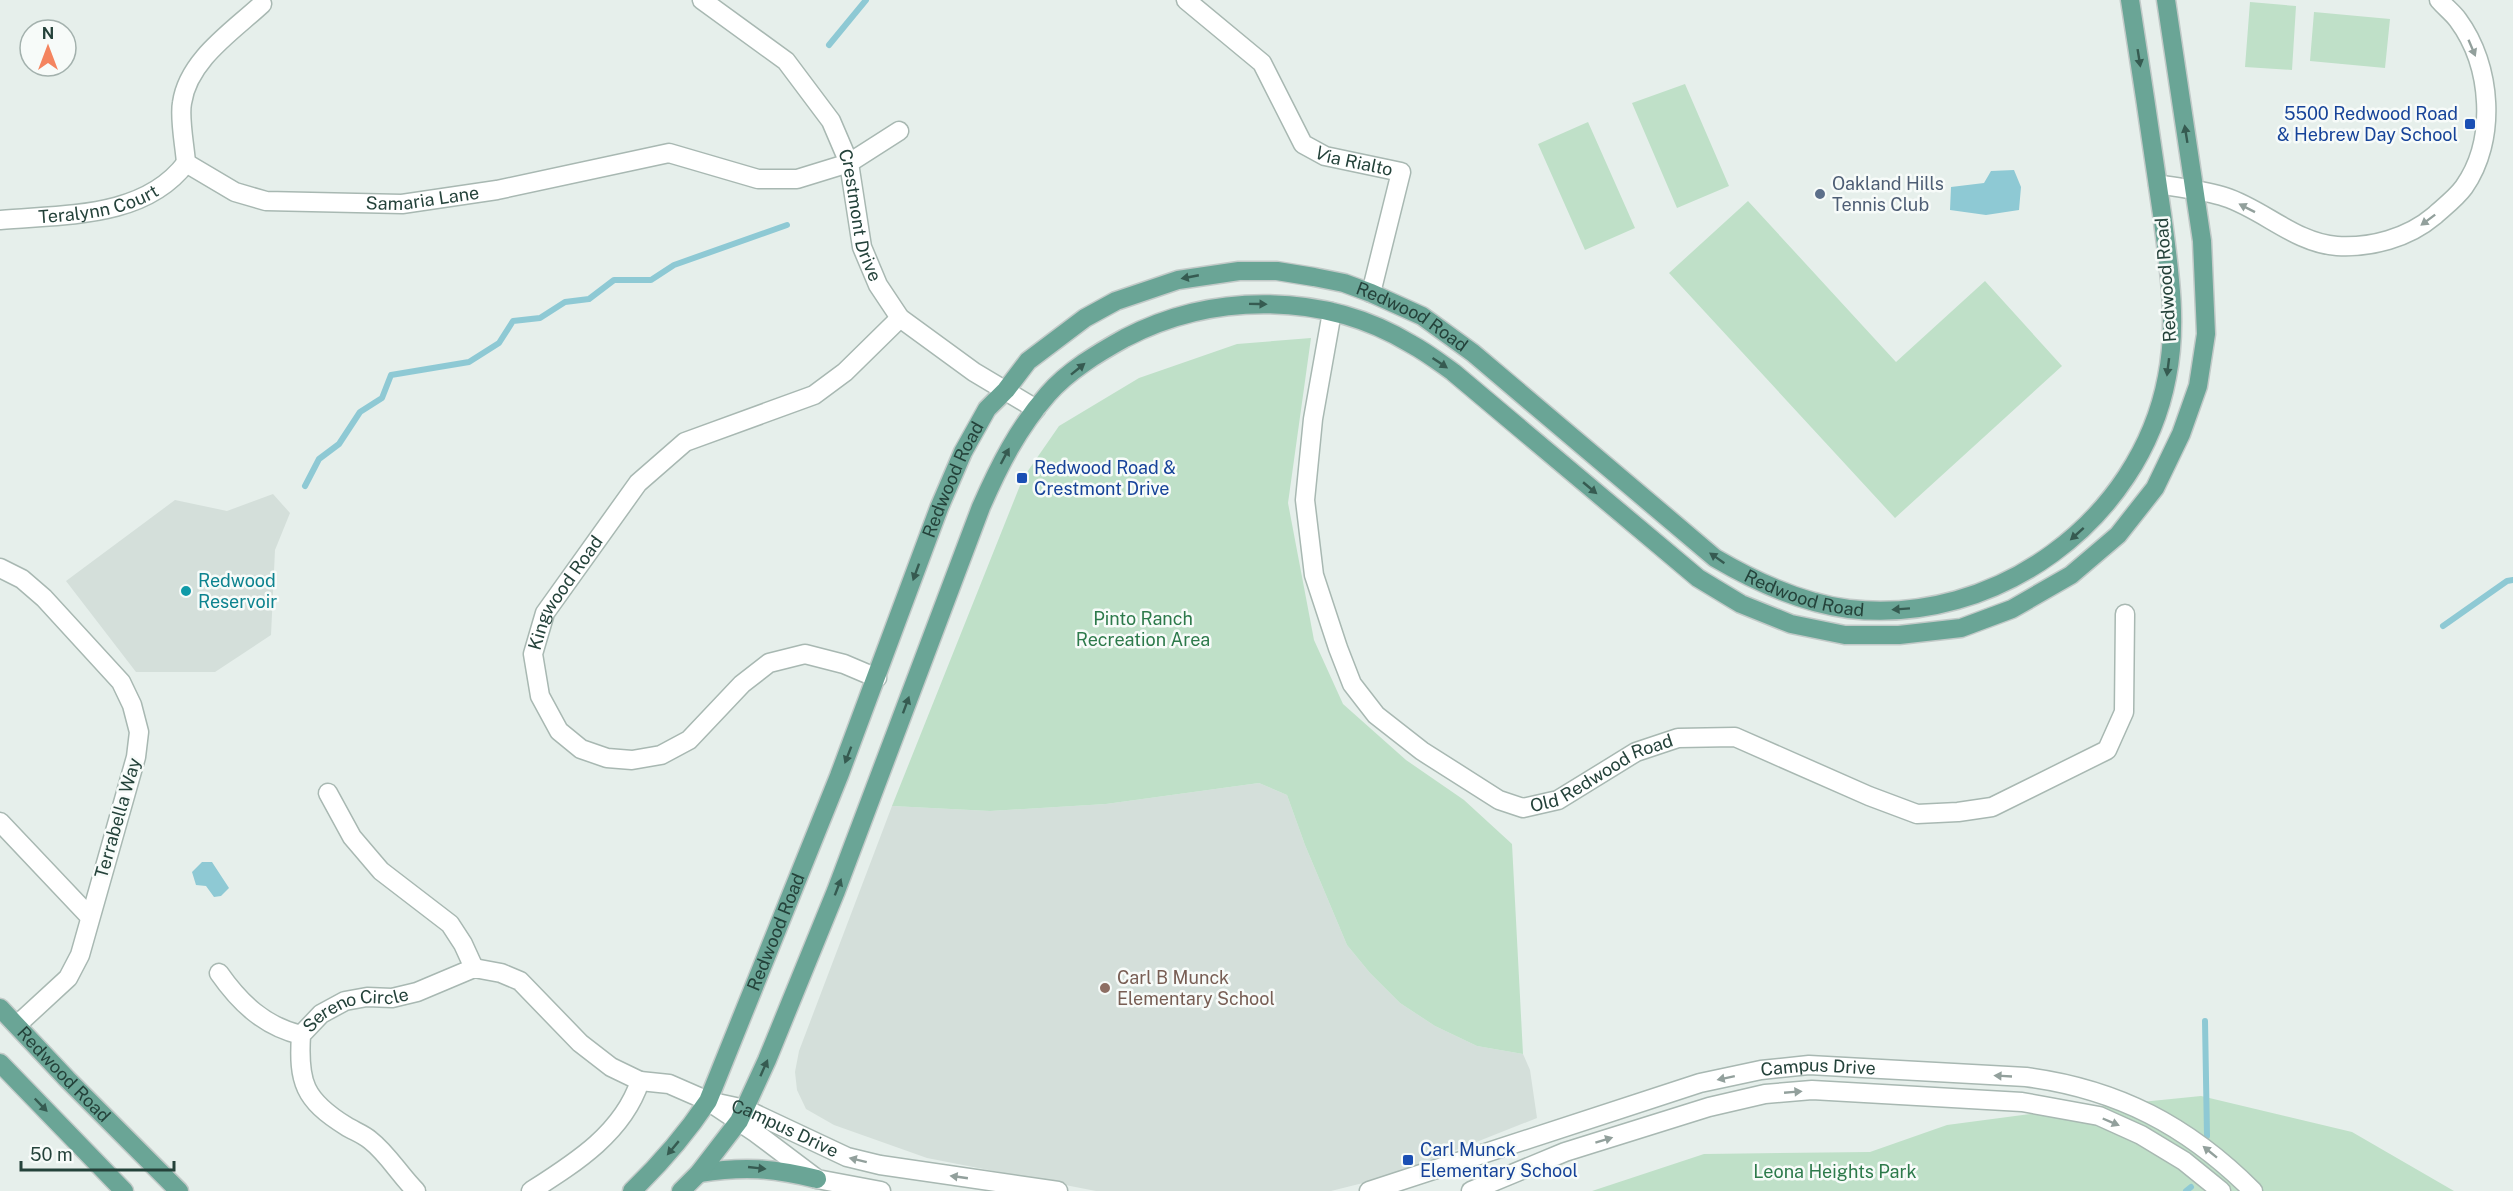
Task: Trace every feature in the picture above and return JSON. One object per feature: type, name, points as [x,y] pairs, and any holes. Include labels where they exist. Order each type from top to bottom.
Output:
[{"type":"main road","name":"Redwood Road","points":[[632,1191],[657,1167],[690,1129],[708,1101],[877,678],[939,508],[963,452],[987,409],[1006,390],[1028,361],[1085,318],[1116,302],[1178,280],[1239,271],[1276,271],[1344,283],[1422,316],[1473,353],[1715,558],[1750,578],[1799,598],[1849,609],[1900,610],[1954,602],[2002,584],[2055,554],[2099,514],[2130,472],[2156,422],[2167,376],[2173,333],[2158,184],[2130,0]]},
{"type":"main road","name":"Redwood Road","points":[[681,1191],[699,1173],[742,1115],[836,891],[981,507],[1007,451],[1049,392],[1085,363],[1108,347],[1160,322],[1213,308],[1244,304],[1278,304],[1332,312],[1364,322],[1410,343],[1453,372],[1698,578],[1741,604],[1791,624],[1845,635],[1899,635],[1961,628],[2012,609],[2071,575],[2118,535],[2155,488],[2181,434],[2194,395],[2206,334],[2202,241],[2166,0]]},
{"type":"main road","name":"Redwood Road","points":[[0,1008],[179,1191]]},
{"type":"main road","points":[[0,1063],[124,1191]]},
{"type":"main road","points":[[699,1173],[746,1167],[786,1171],[817,1179]]},
{"type":"street","name":"Crestmont Drive","points":[[702,0],[786,61],[831,121],[849,163],[862,247],[878,285],[900,318],[974,372],[1036,410]]},
{"type":"street","name":"Via Rialto","points":[[1186,0],[1262,63],[1302,144],[1326,156],[1401,172],[1371,293]]},
{"type":"street","points":[[2158,184],[2226,197],[2300,236],[2336,246],[2368,244],[2399,237],[2424,224],[2463,188],[2484,143],[2487,118],[2481,72],[2472,46],[2458,21],[2439,0]]},
{"type":"street","points":[[186,163],[182,103],[192,74],[208,53],[262,4]]},
{"type":"street","name":"Samaria Lane","points":[[186,163],[235,192],[266,201],[402,204],[497,190],[669,153],[758,179],[797,179],[849,163],[899,131]]},
{"type":"street","name":"Teralynn Court","points":[[0,220],[99,210],[132,203],[163,187],[186,163]]},
{"type":"street","name":"Old Redwood Road","points":[[1332,312],[1312,419],[1305,501],[1314,575],[1338,648],[1352,684],[1376,715],[1422,751],[1499,800],[1523,808],[1558,800],[1636,752],[1678,738],[1735,737],[1869,796],[1917,814],[1958,812],[1992,807],[2107,750],[2124,712],[2126,614]]},
{"type":"street","name":"Kingwood Road","points":[[877,678],[844,664],[805,654],[769,663],[742,684],[689,740],[661,755],[632,760],[607,759],[581,749],[559,730],[540,696],[533,654],[545,613],[638,483],[685,442],[814,395],[845,372],[900,318]]},
{"type":"street","name":"Terrabella Way","points":[[0,568],[22,579],[44,598],[121,682],[132,705],[139,732],[136,758],[80,955],[68,978],[16,1025]]},
{"type":"street","points":[[328,793],[352,837],[381,871],[450,924],[463,944],[474,968],[501,973],[520,981],[580,1043],[611,1067],[640,1081],[669,1084],[708,1101]]},
{"type":"street","points":[[0,822],[90,917]]},
{"type":"street","name":"Sereno Circle","points":[[416,1191],[392,1160],[369,1138],[320,1108],[307,1091],[299,1063],[301,1035],[321,1014],[345,1002],[367,997],[392,998],[417,992],[474,968]]},
{"type":"street","points":[[219,972],[237,998],[256,1014],[282,1030],[301,1035]]},
{"type":"street","name":"Campus Drive","points":[[1369,1191],[1689,1086],[1761,1070],[1809,1065],[2026,1077],[2061,1082],[2105,1093],[2152,1114],[2196,1141],[2233,1171],[2253,1191]]},
{"type":"street","points":[[531,1191],[568,1167],[611,1132],[634,1100],[640,1081]]},
{"type":"street","name":"Campus Drive","points":[[1471,1191],[1565,1152],[1709,1107],[1765,1094],[1812,1090],[2022,1102],[2099,1116],[2141,1135],[2184,1161],[2221,1191]]},
{"type":"street","name":"Campus Drive","points":[[708,1101],[847,1157],[880,1165],[1058,1191]]},
{"type":"street","name":"Campus Drive","points":[[742,1115],[817,1179],[881,1191]]},
{"type":"shaded area","points":[[273,494],[290,513],[275,550],[271,635],[215,672],[136,672],[66,581],[175,500],[227,511]]},
{"type":"shaded area","name":"Carl B Munck Elementary School","points":[[1259,783],[1287,795],[1305,845],[1347,945],[1370,973],[1400,1003],[1435,1026],[1477,1046],[1523,1054],[1530,1070],[1537,1118],[1391,1176],[1331,1191],[1096,1191],[927,1158],[834,1125],[806,1109],[797,1090],[795,1072],[799,1051],[892,806],[990,811],[1106,804]]},
{"type":"green space","points":[[2250,2],[2296,6],[2292,70],[2245,67]]},
{"type":"green space","points":[[2314,12],[2390,19],[2385,68],[2310,61]]},
{"type":"green space","points":[[1685,84],[1729,186],[1677,208],[1632,103]]},
{"type":"green space","points":[[1588,122],[1635,228],[1585,250],[1538,144]]},
{"type":"green space","points":[[1748,201],[1896,362],[1985,281],[2062,366],[1895,518],[1669,273]]},
{"type":"green space","name":"Pinto Ranch Recreation Area","points":[[1311,338],[1288,503],[1314,640],[1343,704],[1406,760],[1464,800],[1512,844],[1523,1054],[1477,1046],[1435,1026],[1400,1003],[1370,973],[1347,945],[1305,845],[1287,795],[1259,783],[1106,804],[990,811],[892,806],[1023,478],[1059,426],[1139,378],[1237,344]]},
{"type":"green space","name":"Leona Heights Park","points":[[2201,1096],[2352,1132],[2454,1191],[1592,1191],[1704,1154],[1870,1152],[1947,1125],[2052,1111]]},
{"type":"water","points":[[2014,170],[2021,187],[2019,210],[1986,215],[1950,210],[1951,187],[1984,183],[1991,171]]},
{"type":"water","points":[[202,862],[212,862],[229,888],[221,896],[214,897],[206,886],[196,885],[192,872]]},
{"type":"waterway","points":[[829,45],[866,0]]},
{"type":"waterway","points":[[305,486],[319,459],[339,444],[360,412],[382,398],[391,375],[469,362],[499,343],[513,321],[540,318],[565,302],[589,299],[614,280],[651,280],[674,265],[787,225]]},
{"type":"waterway","points":[[2443,626],[2507,581],[2513,580]]},
{"type":"waterway","points":[[2205,1021],[2207,1136]]},
{"type":"waterway","points":[[2186,1191],[2191,1187]]},
{"type":"place","name":"5500 Redwood Road & Hebrew Day School","points":[[2470,124]]},
{"type":"place","name":"Oakland Hills Tennis Club","points":[[1820,194]]},
{"type":"place","name":"Redwood Road & Crestmont Drive","points":[[1022,478]]},
{"type":"place","name":"Redwood Reservoir","points":[[186,591]]},
{"type":"place","name":"Carl B Munck Elementary School","points":[[1105,988]]},
{"type":"place","name":"Carl Munck Elementary School","points":[[1408,1160]]}]
